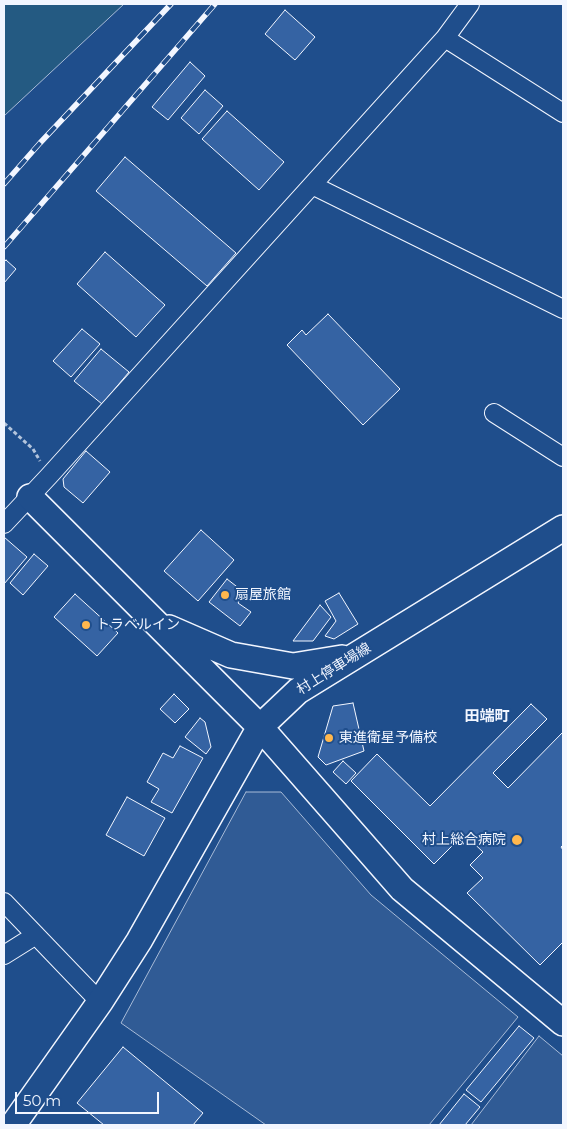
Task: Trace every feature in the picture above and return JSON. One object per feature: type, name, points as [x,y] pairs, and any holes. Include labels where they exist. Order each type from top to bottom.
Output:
[{"type":"main road","points":[[30,498],[260,726],[402,889],[563,1023]]},
{"type":"main road","name":"村上停車場線","points":[[13,1125],[100,1002],[139,941],[260,726],[298,691],[563,528]]},
{"type":"main road","points":[[155,622],[230,655],[293,666],[358,654]]},
{"type":"street","points":[[4,524],[30,498],[445,38],[470,4]]},
{"type":"street","points":[[445,38],[563,113]]},
{"type":"street","points":[[312,185],[563,309]]},
{"type":"street","points":[[494,413],[563,458]]},
{"type":"street","points":[[4,902],[100,1002]]},
{"type":"street","points":[[4,955],[36,935]]},
{"type":"path","points":[[4,423],[33,449],[49,476]]},
{"type":"shaded area","points":[[4,4],[124,4],[4,116]]},
{"type":"shaded area","points":[[246,792],[281,792],[371,895],[518,1017],[429,1125],[266,1125],[121,1023]]},
{"type":"shaded area","points":[[539,1036],[563,1056],[563,1125],[471,1125]]},
{"type":"building","points":[[285,10],[315,37],[295,60],[265,34]]},
{"type":"building","points":[[190,62],[205,76],[168,120],[152,107]]},
{"type":"building","points":[[205,90],[223,106],[199,134],[181,118]]},
{"type":"building","points":[[227,111],[284,162],[259,190],[202,139]]},
{"type":"building","points":[[125,157],[236,253],[207,286],[96,191]]},
{"type":"building","points":[[105,252],[165,305],[136,337],[77,284]]},
{"type":"building","points":[[6,260],[16,269],[4,283],[4,262]]},
{"type":"building","points":[[328,314],[400,389],[363,425],[287,345],[302,330],[306,335]]},
{"type":"building","points":[[82,329],[100,344],[71,377],[53,361]]},
{"type":"building","points":[[101,349],[129,372],[102,404],[74,381]]},
{"type":"building","points":[[86,451],[110,472],[83,503],[64,487],[63,479]]},
{"type":"building","points":[[201,530],[234,560],[198,601],[164,571]]},
{"type":"building","points":[[4,537],[27,557],[4,584]]},
{"type":"building","points":[[34,554],[48,566],[23,595],[10,583]]},
{"type":"building","points":[[227,579],[245,593],[238,603],[251,612],[240,626],[209,602]]},
{"type":"building","points":[[339,593],[358,624],[334,639],[325,636],[336,621],[325,601]]},
{"type":"building","name":"トラベルイン","points":[[75,594],[118,633],[97,656],[54,617]]},
{"type":"building","points":[[320,605],[331,617],[313,641],[293,641]]},
{"type":"building","points":[[174,694],[189,709],[175,723],[160,709]]},
{"type":"building","points":[[353,703],[364,751],[326,765],[318,757],[333,706]]},
{"type":"building","name":"村上総合病院","points":[[531,704],[547,719],[493,773],[508,788],[563,732],[563,845],[561,847],[563,850],[563,942],[540,965],[467,893],[483,878],[470,865],[483,852],[464,834],[434,864],[351,781],[377,754],[430,806]]},
{"type":"building","points":[[200,718],[205,722],[211,747],[206,754],[185,737]]},
{"type":"building","points":[[180,746],[203,758],[172,813],[151,802],[159,789],[147,782],[163,753],[173,758]]},
{"type":"building","points":[[343,761],[356,773],[346,784],[333,772]]},
{"type":"building","points":[[127,797],[165,818],[144,856],[106,835]]},
{"type":"building","points":[[519,1026],[534,1038],[481,1102],[466,1090]]},
{"type":"building","points":[[123,1047],[203,1113],[193,1125],[104,1125],[77,1103]]},
{"type":"building","points":[[464,1094],[480,1107],[465,1125],[439,1125]]},
{"type":"railway","points":[[4,184],[171,4]]},
{"type":"railway","points":[[4,247],[215,4]]},
{"type":"place","name":"扇屋旅館","points":[[225,595]]},
{"type":"place","name":"トラベルイン","points":[[86,625]]},
{"type":"place","name":"東進衛星予備校","points":[[329,738]]},
{"type":"place","name":"村上総合病院","points":[[517,840]]},
{"type":"district","name":"田端町","points":[[487,717]]}]
